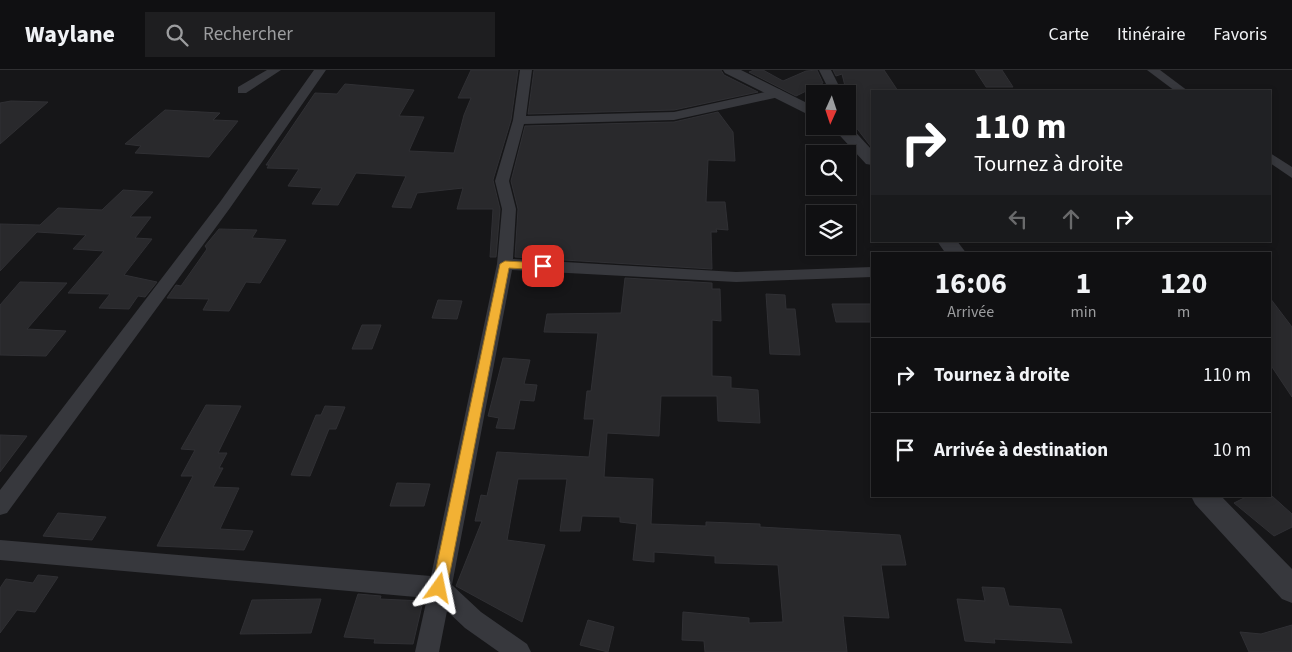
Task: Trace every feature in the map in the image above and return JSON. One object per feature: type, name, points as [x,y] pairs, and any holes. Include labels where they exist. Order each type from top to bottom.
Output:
[{"type":"street","points":[[242,90],[275,70]]},
{"type":"street","points":[[0,506],[225,205],[320,70]]},
{"type":"street","points":[[427,652],[505,264],[509,209],[502,181],[519,120],[526,70]]},
{"type":"street","points":[[730,70],[806,108]]},
{"type":"street","points":[[825,70],[832,85]]},
{"type":"street","points":[[1153,70],[1181,90]]},
{"type":"street","points":[[519,120],[674,116],[779,93]]},
{"type":"street","points":[[850,135],[871,159]]},
{"type":"street","points":[[1271,158],[1292,174]]},
{"type":"street","points":[[947,242],[955,252]]},
{"type":"street","points":[[505,264],[736,277],[871,272]]},
{"type":"street","points":[[1205,497],[1292,589]]},
{"type":"street","points":[[0,550],[439,588],[473,620],[519,652]]},
{"type":"building","points":[[471,70],[518,70],[511,120],[493,180],[500,209],[496,257],[490,257],[493,209],[457,209],[463,188],[417,193],[411,208],[392,207],[406,176],[356,173],[338,205],[312,204],[322,188],[288,186],[299,169],[267,168],[269,165],[266,165],[315,93],[337,94],[345,84],[414,90],[399,116],[424,117],[409,151],[454,153],[464,115],[471,98],[458,98]]},
{"type":"building","points":[[534,70],[721,70],[724,75],[758,92],[674,110],[528,114]]},
{"type":"building","points":[[763,70],[783,81],[806,71],[817,70],[823,83],[819,85],[806,85],[806,91],[796,96],[749,72]]},
{"type":"building","points":[[833,70],[884,70],[897,90],[871,90],[871,147],[856,127],[856,85],[845,85],[842,74],[836,76]]},
{"type":"building","points":[[975,70],[1002,70],[1013,87],[986,87]]},
{"type":"building","points":[[11,101],[48,102],[0,144],[0,103]]},
{"type":"building","points":[[165,110],[220,113],[213,120],[238,121],[209,157],[135,153],[141,146],[125,144]]},
{"type":"building","points":[[718,112],[733,132],[735,161],[708,160],[706,202],[725,202],[728,230],[716,229],[717,232],[711,232],[712,269],[515,257],[518,209],[511,181],[525,126],[674,122]]},
{"type":"building","points":[[123,190],[153,192],[130,217],[151,217],[135,238],[152,239],[124,275],[157,282],[145,297],[138,296],[129,309],[99,308],[110,294],[68,293],[104,251],[73,249],[86,235],[37,232],[0,271],[0,224],[40,225],[58,208],[102,210]]},
{"type":"building","points":[[219,229],[257,230],[252,238],[286,240],[260,283],[246,282],[229,311],[203,310],[209,299],[167,298],[176,285],[181,286],[207,249],[205,246]]},
{"type":"building","points":[[625,278],[712,283],[712,289],[720,289],[721,321],[712,320],[712,376],[731,377],[731,388],[758,390],[760,423],[718,421],[717,396],[661,396],[659,436],[607,433],[604,477],[653,479],[651,524],[706,526],[706,522],[760,524],[760,527],[900,535],[906,565],[881,565],[889,618],[843,616],[847,652],[705,652],[704,641],[682,640],[683,612],[749,618],[749,623],[783,622],[778,565],[715,563],[715,556],[654,552],[654,562],[633,560],[637,524],[620,522],[620,517],[582,516],[580,531],[560,531],[567,479],[518,479],[507,540],[545,545],[522,622],[456,586],[482,521],[475,521],[481,495],[487,496],[497,452],[589,457],[594,419],[584,419],[587,391],[591,391],[598,333],[544,332],[547,314],[621,313]]},
{"type":"building","points":[[20,282],[67,283],[27,329],[66,331],[46,356],[0,355],[0,305]]},
{"type":"building","points":[[766,294],[785,295],[786,309],[795,309],[800,355],[770,354]]},
{"type":"building","points":[[1271,299],[1292,327],[1292,397],[1271,366]]},
{"type":"building","points":[[438,300],[462,301],[457,319],[432,318]]},
{"type":"building","points":[[832,304],[871,304],[871,322],[836,322]]},
{"type":"building","points":[[362,325],[381,325],[372,349],[352,349]]},
{"type":"building","points":[[503,358],[530,360],[524,384],[537,385],[534,401],[520,400],[514,429],[496,428],[499,418],[488,416]]},
{"type":"building","points":[[206,405],[241,406],[218,453],[227,453],[219,468],[223,468],[213,487],[239,488],[220,529],[253,531],[244,550],[157,546],[193,476],[181,476],[195,450],[181,449]]},
{"type":"building","points":[[325,406],[345,407],[336,429],[329,429],[310,476],[291,475],[316,415],[321,415]]},
{"type":"building","points":[[0,435],[27,436],[0,472]]},
{"type":"building","points":[[397,483],[430,484],[424,506],[390,506]]},
{"type":"building","points":[[1272,496],[1292,514],[1292,527],[1274,536],[1234,503],[1246,497]]},
{"type":"building","points":[[58,513],[106,517],[92,540],[43,536]]},
{"type":"building","points":[[38,575],[58,577],[35,612],[17,610],[0,633],[0,588],[6,579],[33,583]]},
{"type":"building","points":[[982,587],[1004,588],[1009,606],[1061,609],[1072,643],[994,639],[995,643],[965,641],[957,599],[985,601]]},
{"type":"building","points":[[358,594],[381,596],[380,599],[423,601],[413,644],[374,643],[375,639],[344,637]]},
{"type":"building","points":[[321,599],[311,633],[240,634],[252,600]]},
{"type":"building","points":[[588,620],[614,627],[608,652],[580,645]]},
{"type":"building","points":[[1292,625],[1292,652],[1249,652],[1240,632],[1261,634]]},
{"type":"route","points":[[439,588],[505,264],[543,266]]}]
